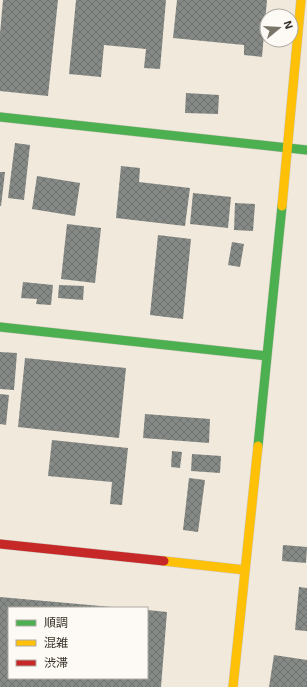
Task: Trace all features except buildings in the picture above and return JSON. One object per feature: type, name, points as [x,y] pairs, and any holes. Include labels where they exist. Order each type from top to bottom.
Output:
[{"type":"street","points":[[233,687],[288,148],[301,0]]},
{"type":"street","points":[[0,116],[307,150]]},
{"type":"street","points":[[0,327],[267,356]]},
{"type":"street","points":[[0,544],[245,570]]},
{"type":"traffic: fast","points":[[0,117],[307,150]]},
{"type":"traffic: fast","points":[[258,446],[282,206]]},
{"type":"traffic: fast","points":[[0,327],[267,356]]},
{"type":"traffic: slow","points":[[282,206],[301,0]]},
{"type":"traffic: slow","points":[[233,687],[258,446]]},
{"type":"traffic: slow","points":[[164,561],[245,570]]},
{"type":"traffic: jam","points":[[0,544],[164,561]]}]
